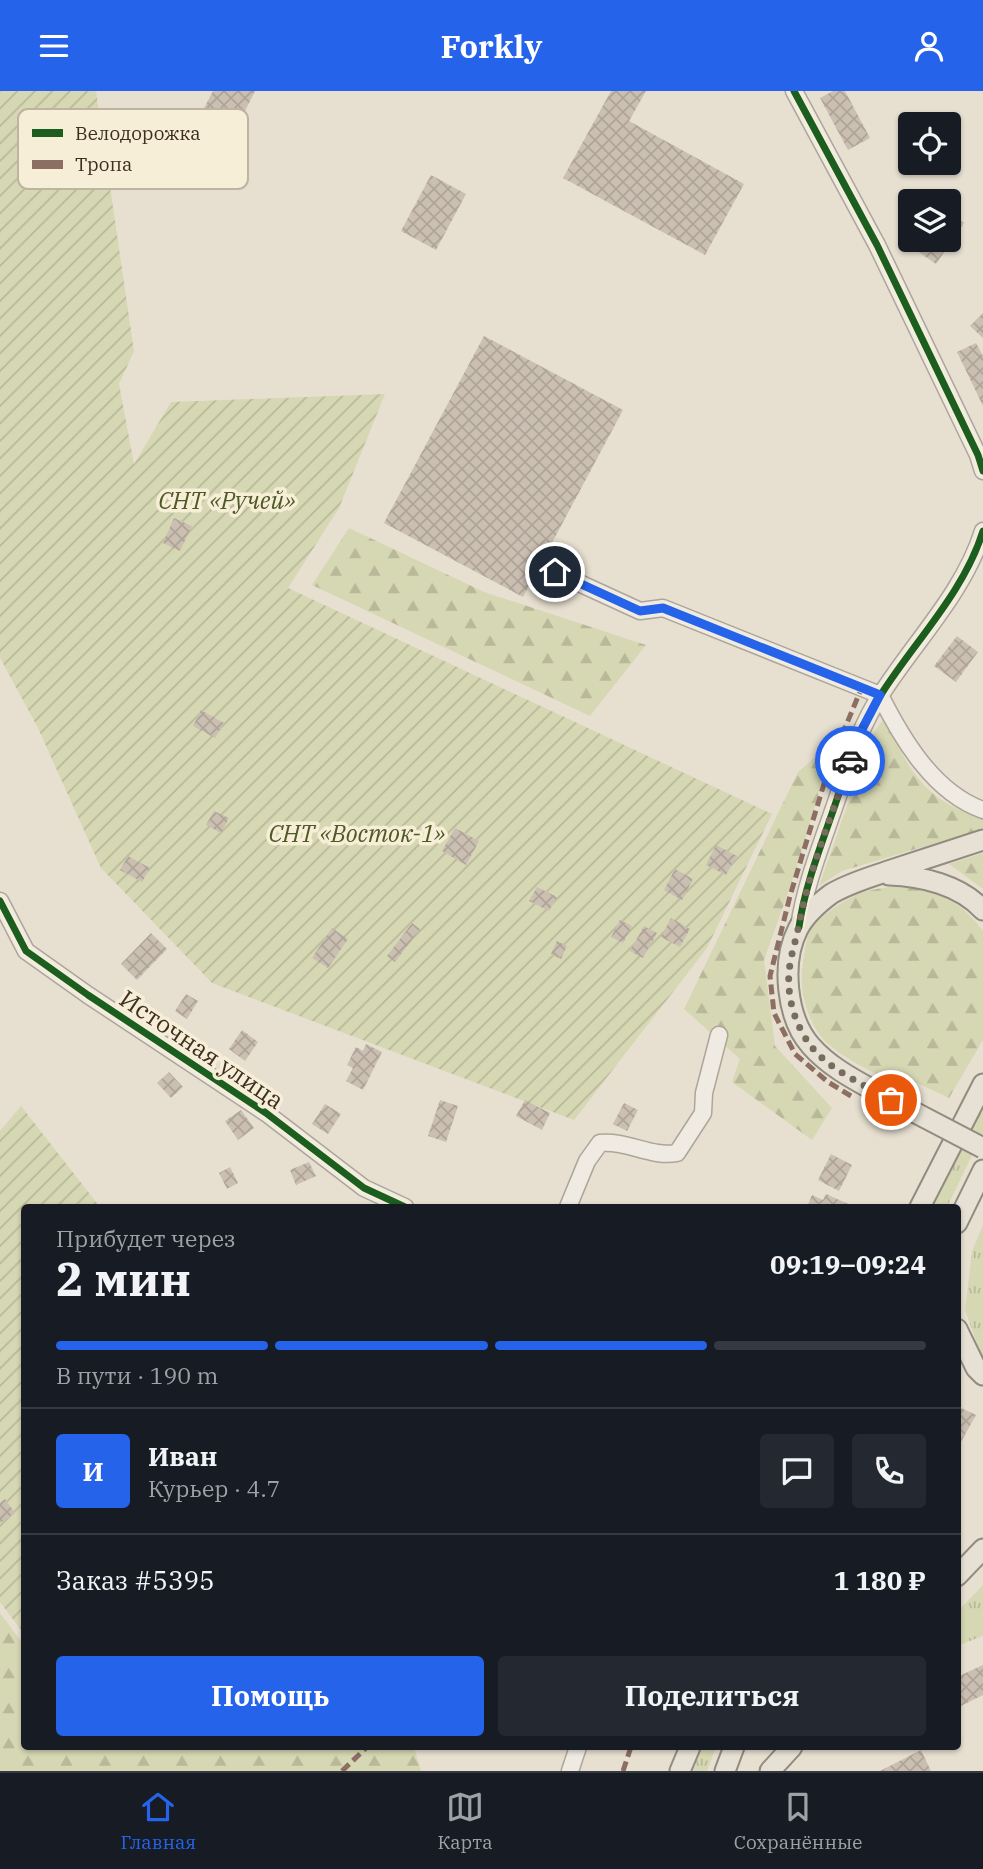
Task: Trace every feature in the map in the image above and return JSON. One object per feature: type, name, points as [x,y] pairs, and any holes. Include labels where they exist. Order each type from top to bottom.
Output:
[{"type":"main road","points":[[983,840],[874,876],[833,893],[811,912],[799,927],[794,940],[789,988],[798,1026],[808,1044],[822,1058],[891,1100],[983,1148]]},
{"type":"main road","points":[[874,876],[899,876],[938,884],[971,898],[983,910]]},
{"type":"main road","points":[[922,1204],[983,1081]]},
{"type":"main road","points":[[961,1215],[983,1170]]},
{"type":"main road","points":[[961,1337],[976,1368],[983,1375]]},
{"type":"main road","points":[[961,1572],[983,1549]]},
{"type":"main road","points":[[680,1771],[689,1750]]},
{"type":"main road","points":[[725,1771],[733,1750]]},
{"type":"main road","points":[[770,1771],[789,1750]]},
{"type":"street","points":[[794,91],[877,245],[978,455],[983,471]]},
{"type":"street","points":[[799,927],[803,897],[859,735],[880,695],[951,594],[972,558],[983,531]]},
{"type":"street","points":[[555,572],[640,611],[663,608],[880,695],[926,768],[959,798],[983,810]]},
{"type":"street","name":"Источная улица","points":[[0,901],[26,951],[266,1113],[364,1188],[399,1204]]},
{"type":"street","points":[[569,1204],[587,1161],[600,1143],[614,1141],[667,1155],[677,1153],[702,1113],[704,1093],[719,1035]]},
{"type":"street","points":[[570,1771],[577,1750]]},
{"type":"green space","points":[[0,91],[96,91],[99,109],[18,109],[18,189],[110,189],[134,351],[119,384],[134,464],[171,402],[385,394],[339,508],[288,588],[772,814],[707,948],[574,1120],[212,983],[101,868],[37,726],[0,658]]},
{"type":"green space","points":[[349,528],[484,592],[646,645],[590,716],[312,585]]},
{"type":"green space","points":[[885,717],[901,752],[920,781],[946,803],[983,818],[983,829],[842,871],[819,886],[872,735]]},
{"type":"green space","points":[[821,752],[821,785],[795,873],[764,960],[775,1046],[832,1108],[812,1140],[732,1082],[740,1059],[684,1009],[798,772]]},
{"type":"green space","points":[[983,853],[983,889],[949,864]]},
{"type":"green space","points":[[906,885],[949,900],[967,913],[983,931],[983,1040],[949,1098],[902,1076],[897,1084],[839,1053],[818,1033],[804,998],[802,970],[812,927],[841,903],[857,895]]},
{"type":"green space","points":[[983,1098],[983,1133],[948,1204],[931,1204]]},
{"type":"green space","points":[[21,1106],[98,1204],[21,1204],[21,1630],[0,1602],[0,1131]]},
{"type":"green space","points":[[983,1225],[983,1359],[965,1310],[972,1251]]},
{"type":"green space","points":[[983,1585],[983,1636],[961,1644],[961,1608]]},
{"type":"green space","points":[[0,1613],[21,1641],[21,1750],[415,1750],[421,1771],[0,1771]]},
{"type":"green space","points":[[701,1750],[715,1750],[707,1771],[693,1771]]},
{"type":"building","points":[[213,91],[255,91],[246,109],[204,109]]},
{"type":"building","points":[[611,91],[646,91],[629,121],[744,184],[705,255],[563,178]]},
{"type":"building","points":[[833,91],[845,91],[870,138],[848,150],[820,98]]},
{"type":"building","points":[[431,175],[466,194],[436,250],[401,231]]},
{"type":"building","points":[[919,252],[944,252],[936,264]]},
{"type":"building","points":[[983,313],[983,338],[970,326]]},
{"type":"building","points":[[484,336],[623,410],[523,597],[384,523]]},
{"type":"building","points":[[976,343],[983,356],[983,406],[957,352]]},
{"type":"building","points":[[174,518],[192,526],[180,551],[163,543]]},
{"type":"building","points":[[957,636],[978,652],[956,682],[934,666]]},
{"type":"building","points":[[201,710],[224,723],[215,738],[193,726]]},
{"type":"building","points":[[214,811],[229,818],[221,833],[206,825]]},
{"type":"building","points":[[455,828],[479,841],[466,865],[442,851]]},
{"type":"building","points":[[716,845],[737,856],[726,875],[706,865]]},
{"type":"building","points":[[128,856],[150,868],[142,882],[120,870]]},
{"type":"building","points":[[675,869],[693,879],[682,900],[664,890]]},
{"type":"building","points":[[537,887],[557,897],[549,911],[529,901]]},
{"type":"building","points":[[671,918],[690,929],[680,947],[661,937]]},
{"type":"building","points":[[620,920],[632,926],[623,943],[611,937]]},
{"type":"building","points":[[412,923],[420,929],[395,962],[387,956]]},
{"type":"building","points":[[644,926],[657,933],[643,958],[630,951]]},
{"type":"building","points":[[332,928],[348,939],[328,968],[312,958]]},
{"type":"building","points":[[151,933],[167,949],[137,980],[121,964]]},
{"type":"building","points":[[557,941],[567,946],[561,959],[551,954]]},
{"type":"building","points":[[186,994],[198,1001],[187,1019],[175,1011]]},
{"type":"building","points":[[242,1030],[258,1042],[245,1061],[229,1049]]},
{"type":"building","points":[[366,1044],[382,1052],[363,1090],[346,1081],[353,1068],[347,1065],[356,1047],[363,1051]]},
{"type":"building","points":[[169,1072],[183,1087],[171,1098],[157,1083]]},
{"type":"building","points":[[440,1100],[458,1106],[446,1142],[428,1136]]},
{"type":"building","points":[[525,1100],[550,1113],[542,1130],[516,1116]]},
{"type":"building","points":[[624,1103],[638,1110],[627,1131],[613,1124]]},
{"type":"building","points":[[325,1104],[341,1114],[328,1134],[312,1124]]},
{"type":"building","points":[[241,1110],[254,1128],[238,1140],[225,1121]]},
{"type":"building","points":[[831,1154],[852,1165],[839,1191],[818,1180]]},
{"type":"building","points":[[309,1162],[316,1176],[296,1185],[290,1170]]},
{"type":"building","points":[[230,1167],[238,1183],[227,1189],[219,1173]]},
{"type":"building","points":[[826,1194],[848,1204],[808,1204],[812,1195],[823,1200]]},
{"type":"building","points":[[961,1408],[976,1415],[961,1442]]},
{"type":"building","points":[[5,1499],[15,1513],[0,1523],[0,1503]]},
{"type":"building","points":[[983,1665],[983,1695],[961,1706],[961,1675]]},
{"type":"building","points":[[921,1750],[931,1771],[880,1771]]},
{"type":"marked path","points":[[851,1096],[828,1082],[795,1054],[774,1013],[770,976],[790,896],[830,764],[862,687]]},
{"type":"marked path","points":[[342,1771],[364,1750]]},
{"type":"marked path","points":[[623,1771],[630,1750]]},
{"type":"cycle path","points":[[794,91],[877,245],[978,455],[983,471]]},
{"type":"cycle path","points":[[799,927],[814,866],[860,733],[895,673],[952,595],[975,553],[983,531]]},
{"type":"cycle path","points":[[555,572],[640,611],[663,608],[880,695]]},
{"type":"cycle path","points":[[0,901],[26,951],[266,1113],[364,1188],[399,1204]]},
{"type":"way so far","points":[[850,761],[803,897],[799,927],[791,954],[789,988],[798,1026],[808,1044],[841,1072],[891,1100]]},
{"type":"route","points":[[555,572],[640,611],[663,608],[880,695],[859,735],[850,761]]},
{"type":"park label","name":"СНТ «Ручей»","points":[[227,500]]},
{"type":"park label","name":"СНТ «Восток-1»","points":[[357,833]]}]
